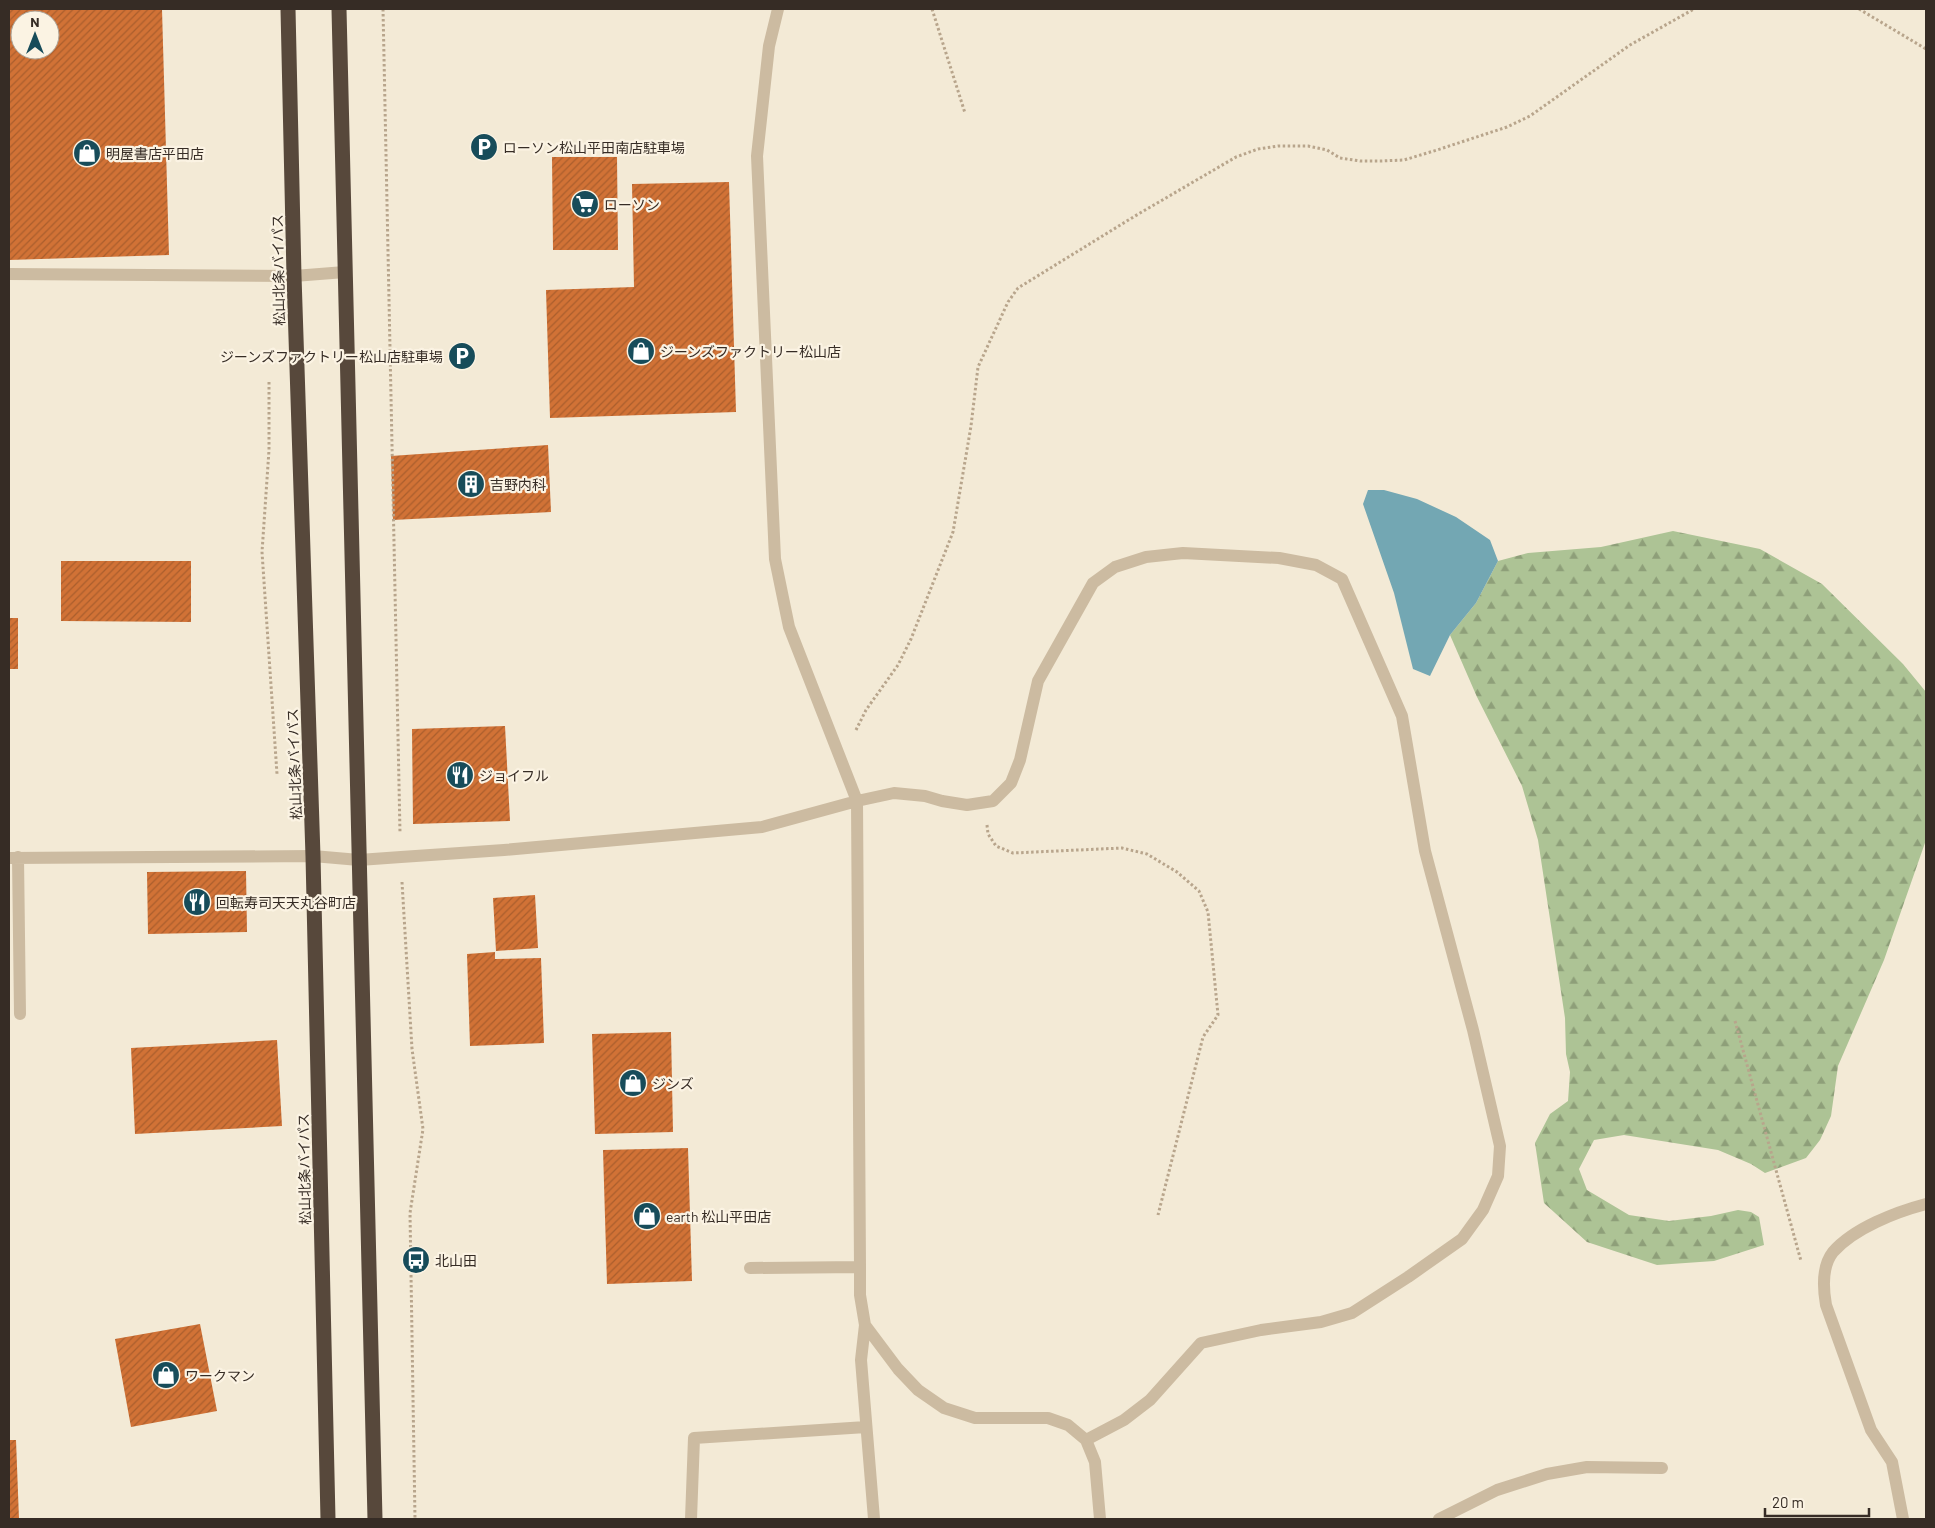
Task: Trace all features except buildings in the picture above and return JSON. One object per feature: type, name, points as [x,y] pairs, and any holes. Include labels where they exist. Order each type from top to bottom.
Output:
[{"type":"highway","name":"松山北条バイパス","points":[[288,9],[294,276],[314,856],[328,1519]]},
{"type":"highway","points":[[340,9],[375,1519]]},
{"type":"street","points":[[778,9],[769,46],[757,156],[774,559],[790,627],[857,801],[860,1295],[864,1325],[861,1360],[874,1519]]},
{"type":"street","points":[[9,274],[294,276],[345,272]]},
{"type":"street","points":[[20,1014],[14,858],[314,856],[359,860],[504,850],[762,827],[894,793],[925,796],[967,805],[993,801],[1011,783],[1020,760],[1038,681],[1093,583],[1115,567],[1146,557],[1183,553],[1215,553],[1279,558],[1316,565],[1342,579],[1402,716],[1425,851],[1473,1030],[1500,1146],[1498,1176],[1483,1210],[1462,1239],[1408,1277],[1352,1312],[1321,1322],[1261,1330],[1201,1343],[1150,1400],[1124,1420],[1086,1440]]},
{"type":"street","points":[[1903,1519],[1892,1462],[1871,1430],[1826,1305],[1823,1288],[1825,1272],[1832,1253],[1852,1235],[1903,1210],[1926,1204]]},
{"type":"street","points":[[750,1268],[860,1267]]},
{"type":"street","points":[[864,1325],[918,1390],[944,1408],[975,1418],[1048,1418],[1068,1425],[1086,1440],[1095,1462],[1100,1519]]},
{"type":"street","points":[[691,1519],[694,1438],[866,1427]]},
{"type":"street","points":[[1439,1519],[1497,1490],[1547,1474],[1587,1467],[1662,1468]]},
{"type":"path","points":[[383,9],[401,857],[412,1049],[423,1129],[410,1213],[415,1519]]},
{"type":"path","points":[[932,9],[965,113]]},
{"type":"path","points":[[841,759],[866,710],[898,665],[911,639],[953,532],[971,426],[978,367],[1008,302],[1018,288],[1236,157],[1258,149],[1278,146],[1308,146],[1328,150],[1340,158],[1360,161],[1404,160],[1437,150],[1506,127],[1530,116],[1630,45],[1694,9]]},
{"type":"path","points":[[1859,9],[1926,49]]},
{"type":"path","points":[[269,373],[269,450],[262,552],[277,774]]},
{"type":"path","points":[[984,802],[988,834],[996,846],[1013,853],[1122,848],[1146,854],[1177,872],[1200,891],[1208,912],[1218,1015],[1203,1037],[1158,1215]]},
{"type":"path","points":[[1735,1021],[1802,1265]]},
{"type":"green space","points":[[1673,531],[1760,549],[1822,584],[1903,664],[1926,692],[1926,840],[1884,960],[1838,1066],[1831,1116],[1820,1140],[1806,1158],[1765,1173],[1751,1164],[1718,1150],[1624,1135],[1594,1140],[1579,1169],[1587,1190],[1629,1215],[1669,1221],[1711,1216],[1738,1210],[1751,1212],[1759,1217],[1764,1245],[1714,1261],[1657,1265],[1587,1242],[1544,1203],[1535,1143],[1550,1114],[1568,1101],[1570,1072],[1566,1054],[1565,1018],[1538,840],[1522,786],[1477,697],[1450,635],[1476,603],[1498,561],[1528,553],[1601,547]]},
{"type":"water","points":[[1368,490],[1384,490],[1417,499],[1456,517],[1490,540],[1498,561],[1476,603],[1450,635],[1430,676],[1413,669],[1394,593],[1363,504]]},
{"type":"place","name":"ローソン松山平田南店駐車場","points":[[484,147]]},
{"type":"place","name":"明屋書店平田店","points":[[87,153]]},
{"type":"place","name":"ローソン","points":[[585,204]]},
{"type":"place","name":"ジーンズファクトリー松山店","points":[[641,351]]},
{"type":"place","name":"ジーンズファクトリー松山店駐車場","points":[[462,356]]},
{"type":"place","name":"吉野内科","points":[[471,484]]},
{"type":"place","name":"ジョイフル","points":[[460,775]]},
{"type":"place","name":"回転寿司天天丸谷町店","points":[[197,902]]},
{"type":"place","name":"ジンズ","points":[[633,1083]]},
{"type":"place","name":"earth 松山平田店","points":[[647,1216]]},
{"type":"place","name":"北山田","points":[[416,1260]]},
{"type":"place","name":"ワークマン","points":[[166,1375]]}]
